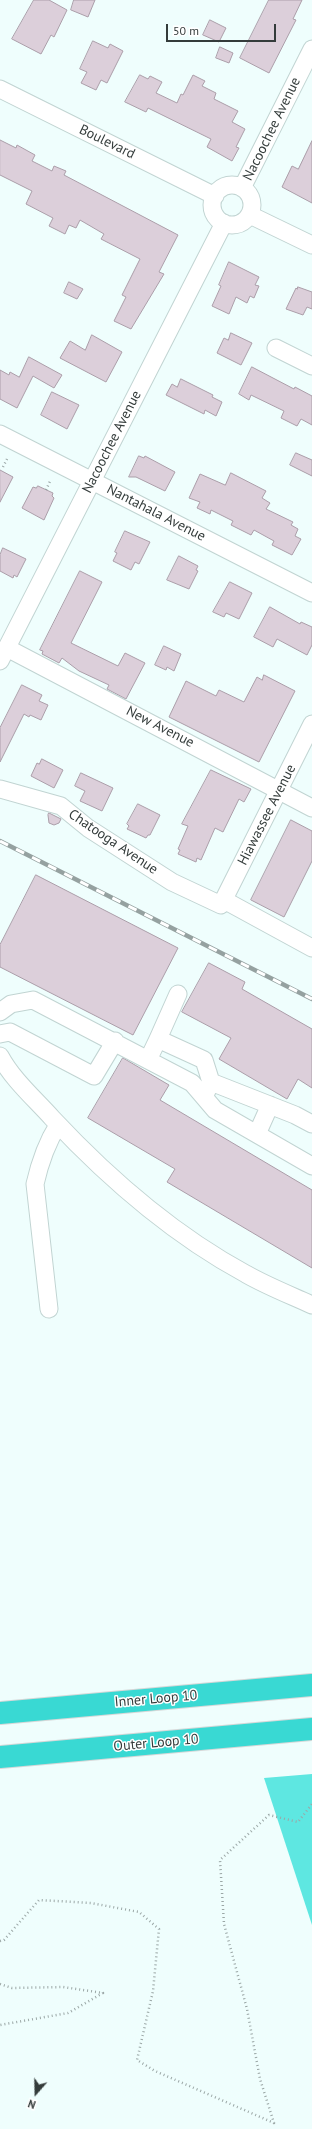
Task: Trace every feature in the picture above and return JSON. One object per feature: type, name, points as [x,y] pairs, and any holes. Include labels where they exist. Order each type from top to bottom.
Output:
[{"type":"highway","name":"Inner Loop 10","points":[[0,1713],[312,1685]]},
{"type":"highway","name":"Outer Loop 10","points":[[0,1757],[312,1728]]},
{"type":"street","name":"Nacoochee Avenue","points":[[242,188],[312,49]]},
{"type":"street","name":"Boulevard","points":[[0,89],[215,196]]},
{"type":"street","points":[[227,186],[242,188],[251,200],[252,207],[250,215],[245,221],[238,224],[224,223],[217,218],[213,211],[212,203],[215,196],[220,190],[227,186]]},
{"type":"street","points":[[250,215],[312,245]]},
{"type":"street","name":"Nacoochee Avenue","points":[[3,654],[224,223]]},
{"type":"street","points":[[276,348],[312,366]]},
{"type":"street","name":"Nantahala Avenue","points":[[0,434],[312,593]]},
{"type":"street","name":"New Avenue","points":[[3,654],[280,789],[312,808]]},
{"type":"street","name":"Hiawassee Avenue","points":[[222,903],[312,724]]},
{"type":"street","name":"Chatooga Avenue","points":[[0,789],[61,806],[88,828],[172,882],[222,903],[312,948]]},
{"type":"street","points":[[148,1060],[178,994]]},
{"type":"street","points":[[0,1012],[11,1004],[33,1000],[207,1090],[270,1105],[312,1124]]},
{"type":"street","points":[[0,1034],[10,1032],[94,1076],[115,1042]]},
{"type":"street","points":[[158,1039],[204,1060],[207,1090],[215,1110],[312,1166]]},
{"type":"street","points":[[0,1056],[8,1071],[58,1125],[116,1183],[174,1229],[246,1275],[312,1305]]},
{"type":"street","points":[[257,1134],[270,1105]]},
{"type":"street","points":[[50,1309],[35,1184],[39,1164],[47,1143],[58,1125]]},
{"type":"path","points":[[3,467],[8,457]]},
{"type":"path","points":[[46,490],[51,479]]},
{"type":"path","points":[[0,1941],[4,1940],[39,1900],[91,1903],[139,1912],[158,1930],[153,1991],[137,2060],[155,2071],[274,2123],[260,2079],[247,2010],[224,1924],[220,1860],[268,1815],[298,1822],[312,1804]]},
{"type":"path","points":[[0,1984],[12,1988],[63,1987],[103,1993],[68,2013],[0,2025]]},
{"type":"shaded area","points":[[312,1774],[312,1925],[264,1778]]},
{"type":"building","points":[[34,0],[49,0],[67,10],[54,37],[51,35],[41,54],[12,39]]},
{"type":"building","points":[[74,0],[95,0],[88,17],[71,10]]},
{"type":"building","points":[[269,0],[302,0],[293,19],[296,20],[269,73],[240,58]]},
{"type":"building","points":[[210,20],[226,28],[219,42],[203,35]]},
{"type":"building","points":[[93,41],[108,48],[110,44],[123,51],[107,83],[101,80],[96,90],[81,83],[87,72],[80,69]]},
{"type":"building","points":[[220,47],[233,53],[229,63],[216,58]]},
{"type":"building","points":[[140,75],[148,79],[150,76],[162,82],[156,93],[177,103],[181,94],[183,95],[193,75],[205,81],[202,86],[216,93],[214,99],[238,111],[232,122],[245,129],[236,147],[239,148],[232,161],[207,147],[211,139],[148,108],[146,112],[125,102]]},
{"type":"building","points":[[0,140],[16,148],[17,145],[35,155],[32,161],[52,171],[54,166],[66,171],[64,175],[178,235],[159,272],[164,274],[131,329],[114,321],[126,297],[122,295],[140,259],[101,239],[104,234],[80,220],[76,228],[69,225],[65,234],[49,226],[53,218],[26,204],[32,191],[0,175]]},
{"type":"building","points":[[312,141],[312,203],[282,187],[292,166],[298,169]]},
{"type":"building","points":[[229,262],[259,277],[255,285],[259,286],[254,298],[250,296],[247,303],[236,297],[229,314],[212,306]]},
{"type":"building","points":[[69,282],[83,289],[77,299],[64,293]]},
{"type":"building","points":[[298,287],[312,292],[312,309],[307,307],[303,315],[286,309],[296,288],[297,289]]},
{"type":"building","points":[[231,333],[252,343],[241,365],[217,353],[224,338],[228,340]]},
{"type":"building","points":[[92,335],[122,352],[106,382],[60,358],[70,341],[85,350]]},
{"type":"building","points":[[29,357],[62,375],[54,388],[33,376],[17,408],[0,399],[0,370],[9,375],[10,372],[19,377]]},
{"type":"building","points":[[252,367],[294,389],[295,387],[312,396],[312,425],[301,419],[297,426],[281,418],[284,411],[251,395],[249,400],[239,394]]},
{"type":"building","points":[[181,379],[213,395],[212,397],[222,402],[216,416],[205,410],[204,414],[166,395],[172,384],[177,387]]},
{"type":"building","points":[[52,392],[79,405],[67,429],[41,415]]},
{"type":"building","points":[[296,453],[312,460],[312,476],[290,465]]},
{"type":"building","points":[[139,456],[144,458],[145,456],[175,472],[165,491],[136,477],[129,477]]},
{"type":"building","points":[[0,470],[13,477],[0,502]]},
{"type":"building","points":[[231,473],[266,491],[262,498],[270,503],[266,509],[293,522],[291,525],[298,529],[295,536],[301,539],[292,555],[272,545],[274,541],[254,530],[251,535],[231,525],[233,521],[211,510],[210,514],[197,508],[200,502],[189,498],[200,474],[225,485]]},
{"type":"building","points":[[38,486],[53,493],[52,496],[54,498],[44,520],[22,508],[33,487],[36,488]]},
{"type":"building","points":[[125,531],[150,542],[139,564],[135,562],[131,570],[113,561],[117,553],[115,552]]},
{"type":"building","points":[[3,548],[26,559],[17,577],[14,575],[13,578],[0,571],[0,555]]},
{"type":"building","points":[[179,556],[198,566],[196,570],[198,571],[189,589],[167,580]]},
{"type":"building","points":[[80,571],[102,582],[71,643],[118,666],[125,653],[145,663],[126,699],[107,689],[109,685],[79,671],[62,658],[59,663],[42,654],[43,651],[40,650]]},
{"type":"building","points":[[230,582],[252,593],[239,619],[226,613],[224,617],[213,612]]},
{"type":"building","points":[[270,607],[300,624],[301,622],[312,627],[312,645],[307,655],[277,639],[273,647],[254,637]]},
{"type":"building","points":[[164,646],[181,654],[174,671],[167,667],[166,670],[155,665]]},
{"type":"building","points":[[264,675],[295,691],[259,762],[169,717],[186,681],[216,696],[219,690],[244,702],[257,677],[262,680]]},
{"type":"building","points":[[22,685],[42,695],[39,701],[48,705],[41,720],[24,714],[0,762],[0,728]]},
{"type":"building","points":[[42,759],[63,770],[54,788],[31,776],[37,763],[39,764]]},
{"type":"building","points":[[211,770],[251,789],[244,802],[239,799],[223,832],[215,828],[201,860],[197,858],[196,862],[178,854],[180,850],[178,849],[188,826],[182,824]]},
{"type":"building","points":[[81,773],[113,788],[102,811],[80,801],[85,791],[75,786]]},
{"type":"building","points":[[138,804],[160,815],[150,835],[146,838],[127,829],[129,826],[127,824]]},
{"type":"building","points":[[49,813],[61,819],[59,823],[54,825],[49,823]]},
{"type":"building","points":[[291,820],[312,831],[312,861],[284,917],[251,900]]},
{"type":"building","points":[[36,875],[178,948],[133,1035],[0,967],[0,945]]},
{"type":"building","points":[[209,963],[245,982],[242,989],[312,1029],[312,1088],[298,1079],[287,1099],[219,1059],[231,1038],[182,1012]]},
{"type":"building","points":[[123,1058],[169,1085],[160,1100],[312,1190],[312,1268],[167,1182],[175,1169],[88,1118]]},
{"type":"railway","points":[[0,841],[312,999]]}]
